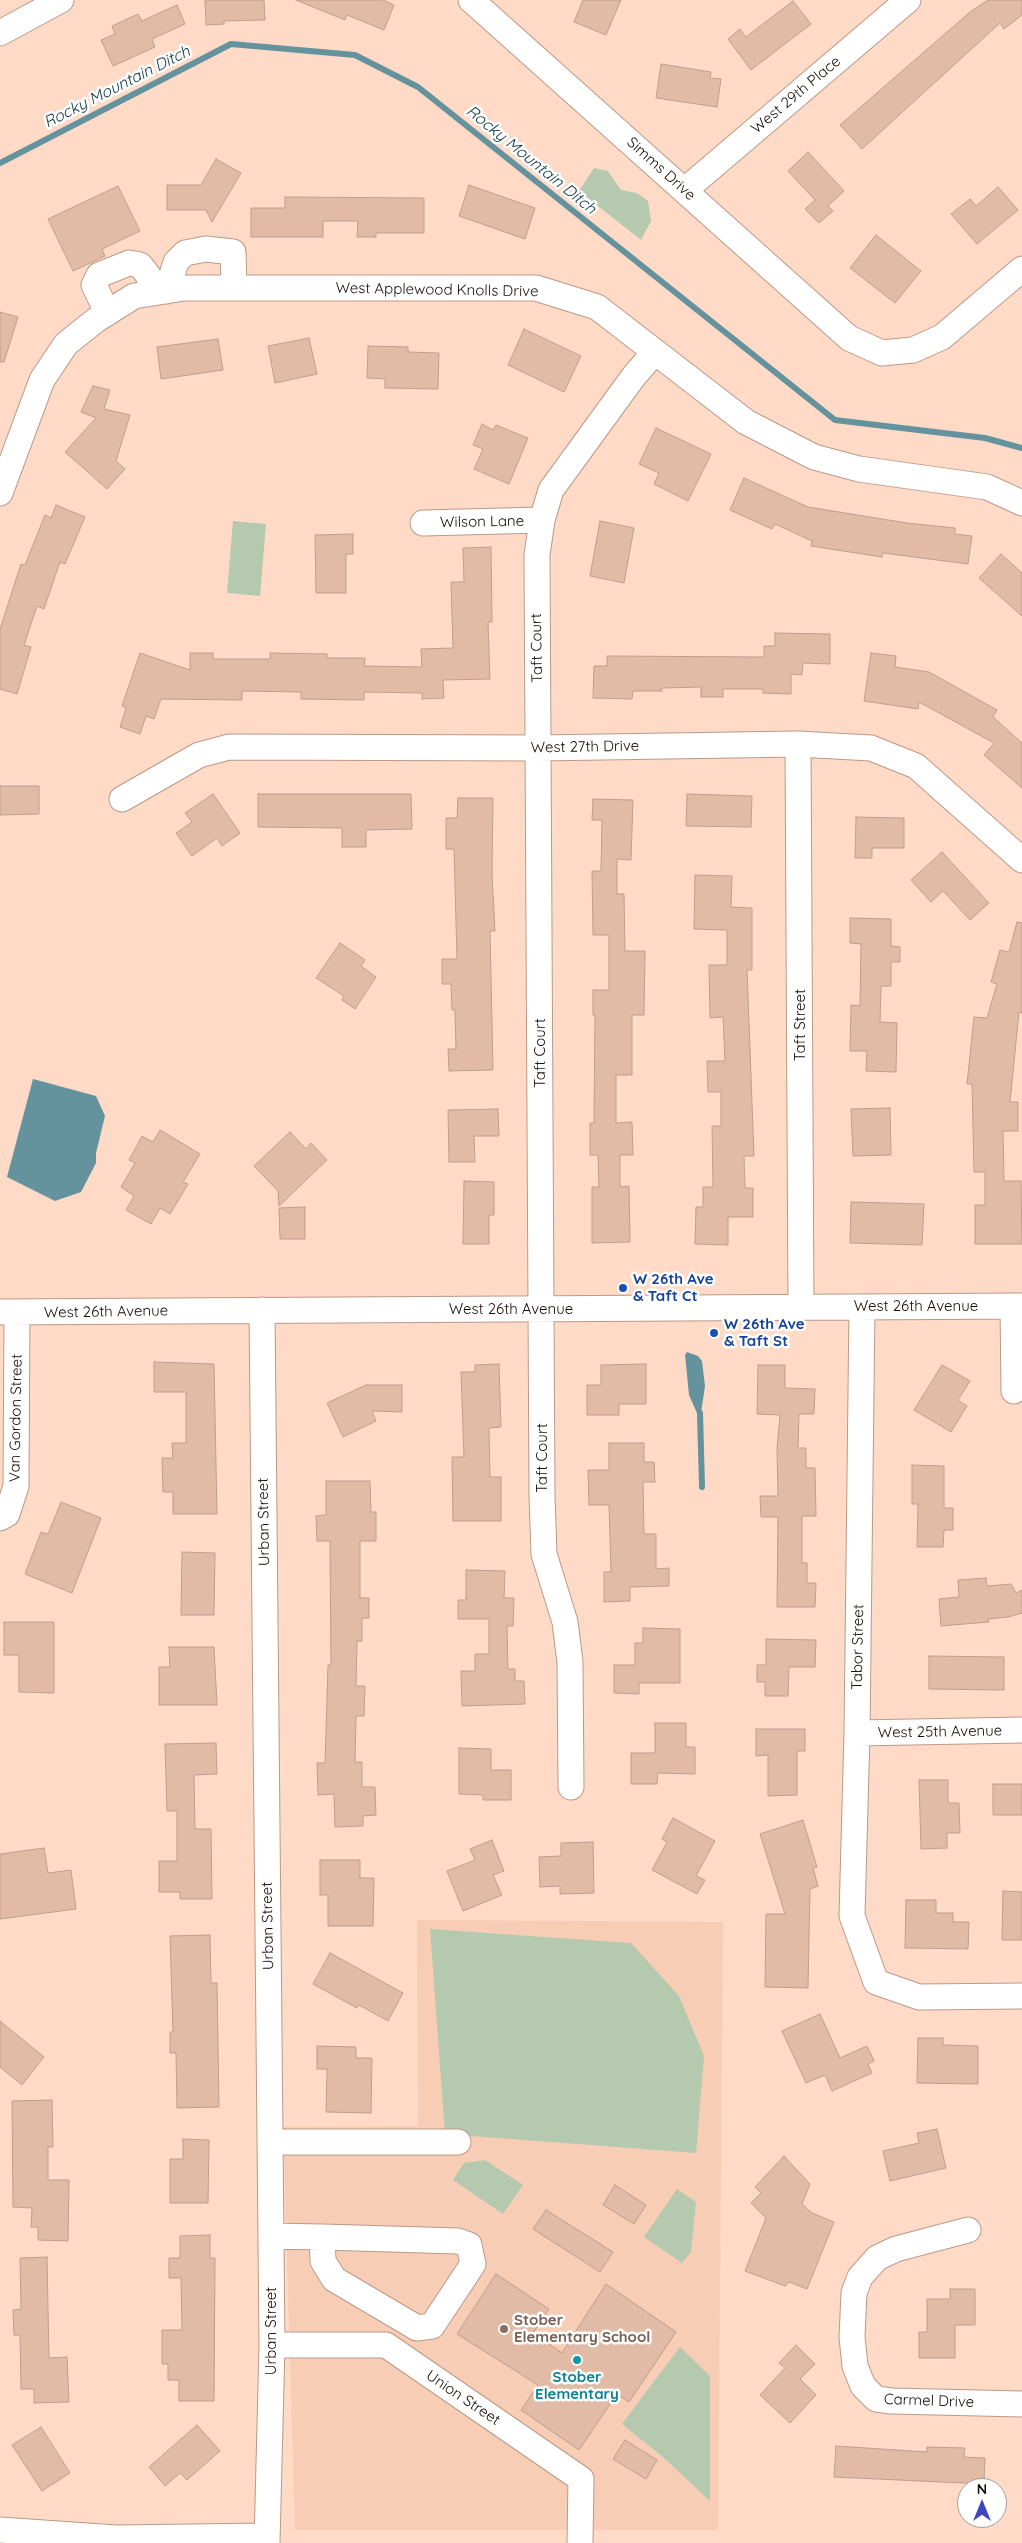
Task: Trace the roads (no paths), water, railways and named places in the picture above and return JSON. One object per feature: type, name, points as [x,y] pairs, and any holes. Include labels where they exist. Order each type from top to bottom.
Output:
[{"type":"street","points":[[0,33],[61,0]]},
{"type":"street","name":"West 29th Place","points":[[685,190],[908,0]]},
{"type":"street","name":"Simms Drive","points":[[485,4],[685,190],[849,338],[882,353],[913,350],[942,337],[1022,269]]},
{"type":"street","points":[[107,312],[94,285],[99,275],[129,263],[140,265],[160,292],[176,262],[185,253],[206,249],[233,252],[234,288]]},
{"type":"street","name":"West Applewood Knolls Drive","points":[[0,493],[42,380],[66,344],[107,312],[134,296],[160,292],[234,288],[536,288],[597,307],[746,422],[814,457],[859,470],[987,487],[1022,503]]},
{"type":"street","name":"Taft Court","points":[[571,1787],[570,1662],[565,1622],[544,1554],[536,555],[542,520],[551,490],[634,376],[655,352]]},
{"type":"street","name":"Wilson Lane","points":[[423,523],[542,520]]},
{"type":"street","name":"West 27th Drive","points":[[122,799],[199,755],[229,747],[538,748],[798,744],[871,748],[916,766],[1022,860]]},
{"type":"street","name":"Taft Street","points":[[798,744],[801,1307]]},
{"type":"street","points":[[1014,1391],[1018,1306]]},
{"type":"street","name":"West 26th Avenue","points":[[8,1313],[1018,1306]]},
{"type":"street","name":"Tabor Street","points":[[862,1307],[858,1733],[852,1916],[876,1982],[919,1997],[1022,1996]]},
{"type":"street","name":"Urban Street","points":[[262,1310],[272,2345],[267,2540]]},
{"type":"street","name":"Van Gordon Street","points":[[0,1518],[7,1514],[16,1486],[8,1313]]},
{"type":"street","name":"West 25th Avenue","points":[[858,1733],[1022,1730]]},
{"type":"street","points":[[270,2142],[458,2142]]},
{"type":"street","name":"Carmel Drive","points":[[968,2230],[896,2249],[877,2258],[860,2277],[854,2293],[852,2337],[855,2366],[863,2386],[876,2399],[892,2402],[1022,2404]]},
{"type":"street","points":[[271,2236],[322,2237],[458,2241],[469,2245],[473,2264],[432,2326],[417,2328],[334,2279],[323,2261],[322,2237]]},
{"type":"street","name":"Union Street","points":[[272,2345],[386,2345],[581,2479],[580,2543]]},
{"type":"street","points":[[0,2530],[116,2538],[267,2540]]},
{"type":"water","points":[[33,1079],[96,1096],[105,1116],[96,1153],[96,1163],[81,1192],[55,1201],[7,1177]]},
{"type":"water","points":[[687,1352],[698,1356],[702,1361],[705,1386],[700,1420],[689,1395],[685,1355]]},
{"type":"waterway","name":"Rocky Mountain Ditch","points":[[0,163],[231,44],[355,55],[418,87],[835,420],[985,438],[1022,448]]},
{"type":"waterway","points":[[700,1413],[702,1487]]},
{"type":"place","name":"W 26th Ave & Taft Ct","points":[[623,1288]]},
{"type":"place","name":"W 26th Ave & Taft St","points":[[714,1333]]},
{"type":"place","name":"Stober Elementary School","points":[[504,2329]]},
{"type":"place","name":"Stober Elementary","points":[[577,2360]]}]
